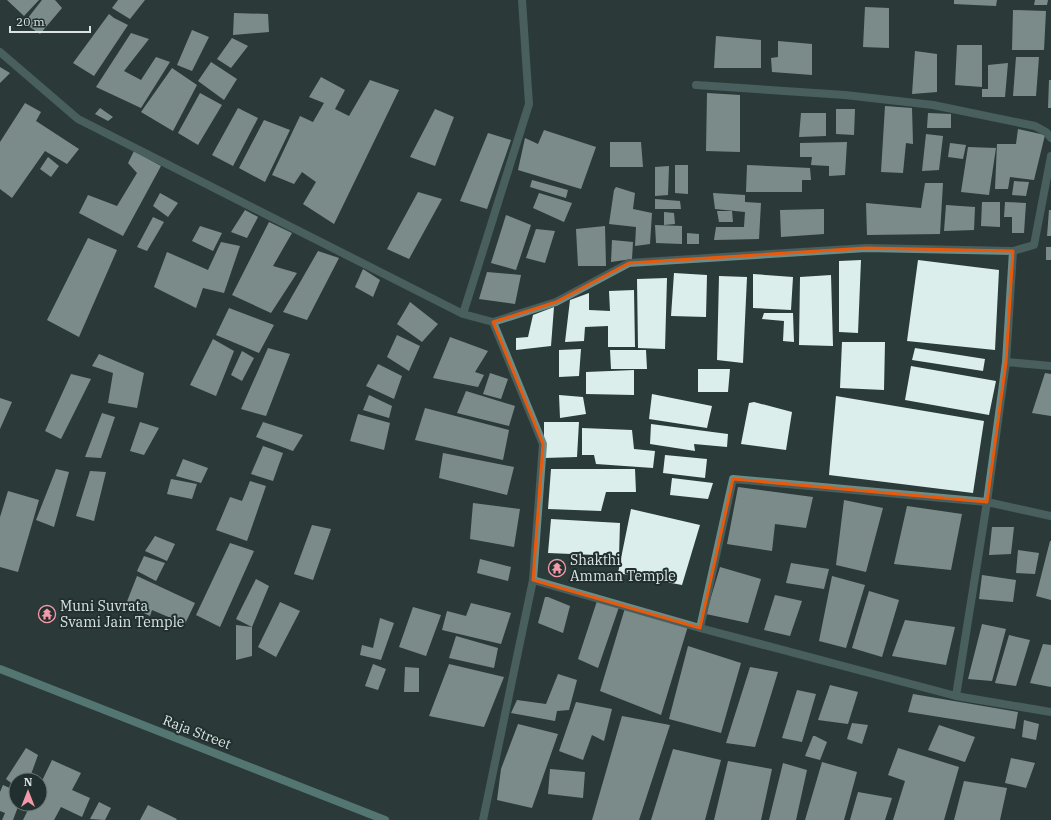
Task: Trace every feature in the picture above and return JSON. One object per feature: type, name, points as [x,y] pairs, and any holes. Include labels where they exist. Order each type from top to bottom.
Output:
[{"type":"main road","name":"Raja Street","points":[[0,669],[385,820]]},
{"type":"street","points":[[463,314],[529,104],[522,0]]},
{"type":"street","points":[[0,52],[78,119],[463,314],[493,322],[556,302],[629,263],[866,248],[1013,251],[1034,245],[1051,156]]},
{"type":"street","points":[[696,85],[845,95],[933,105],[1035,126],[1046,132],[1051,138]]},
{"type":"street","points":[[956,696],[987,502],[1006,362],[1013,251]]},
{"type":"street","points":[[483,820],[533,580],[543,444],[493,322]]},
{"type":"street","points":[[1006,362],[1051,366]]},
{"type":"street","points":[[700,628],[733,479],[987,502],[1051,516]]},
{"type":"street","points":[[533,580],[700,628],[956,696],[1051,712]]},
{"type":"highlighted area","points":[[866,248],[1013,251],[1006,362],[987,502],[733,479],[700,628],[533,580],[543,444],[493,322],[556,302],[629,263]]},
{"type":"building","points":[[7,0],[39,0],[24,16]]},
{"type":"building","points":[[42,0],[55,0],[62,8],[40,34],[24,23]]},
{"type":"building","points":[[118,0],[145,0],[130,19],[112,8]]},
{"type":"building","points":[[954,0],[997,0],[996,6],[954,4]]},
{"type":"building","points":[[1035,0],[1048,0],[1047,5],[1034,5]]},
{"type":"building","points":[[865,7],[889,8],[889,48],[863,47]]},
{"type":"building","points":[[1013,10],[1046,11],[1044,50],[1012,50]]},
{"type":"building","points":[[234,13],[268,14],[269,32],[233,35]]},
{"type":"building","points":[[109,14],[128,25],[94,76],[73,63]]},
{"type":"building","points":[[192,30],[209,37],[192,71],[177,65]]},
{"type":"building","points":[[131,33],[149,39],[124,71],[141,80],[156,57],[170,62],[141,108],[96,87]]},
{"type":"building","points":[[716,36],[761,40],[761,68],[714,68]]},
{"type":"building","points":[[232,38],[248,46],[231,68],[217,59]]},
{"type":"building","points":[[778,41],[812,44],[812,75],[772,72],[771,58],[778,57]]},
{"type":"building","points":[[957,45],[982,45],[982,87],[955,85]]},
{"type":"building","points":[[915,51],[937,54],[937,92],[912,94]]},
{"type":"building","points":[[1016,57],[1039,57],[1036,96],[1013,96]]},
{"type":"building","points":[[211,62],[237,79],[224,100],[198,81]]},
{"type":"building","points":[[1008,63],[1005,97],[982,97],[982,89],[988,89],[988,65]]},
{"type":"building","points":[[0,67],[10,73],[0,83]]},
{"type":"building","points":[[172,68],[197,85],[173,131],[141,112]]},
{"type":"building","points":[[321,77],[345,90],[335,109],[349,116],[370,80],[399,90],[334,224],[303,204],[316,182],[302,172],[294,184],[272,175],[300,116],[313,122],[324,103],[309,97]]},
{"type":"building","points":[[1049,80],[1051,80],[1051,108],[1048,108]]},
{"type":"building","points":[[200,93],[222,105],[198,145],[178,133]]},
{"type":"building","points":[[707,93],[740,95],[740,152],[706,151]]},
{"type":"building","points":[[25,103],[41,112],[36,121],[79,149],[67,164],[45,151],[12,198],[0,189],[0,142]]},
{"type":"building","points":[[885,106],[912,108],[913,144],[906,143],[903,173],[881,172]]},
{"type":"building","points":[[100,108],[113,117],[108,121],[95,114]]},
{"type":"building","points":[[238,108],[258,118],[233,166],[212,155]]},
{"type":"building","points":[[435,109],[454,117],[435,166],[410,157]]},
{"type":"building","points":[[836,109],[855,109],[854,135],[836,134]]},
{"type":"building","points":[[801,113],[826,113],[826,136],[799,137]]},
{"type":"building","points":[[928,113],[951,114],[951,128],[927,128]]},
{"type":"building","points":[[264,120],[290,130],[265,182],[239,168]]},
{"type":"building","points":[[1018,129],[1045,135],[1034,180],[1010,177],[1008,189],[995,189],[997,144],[1016,144]]},
{"type":"building","points":[[544,130],[596,147],[581,189],[518,170],[525,138],[538,144]]},
{"type":"building","points":[[488,133],[511,140],[487,209],[460,201]]},
{"type":"building","points":[[926,134],[943,136],[939,170],[922,171]]},
{"type":"building","points":[[610,142],[641,142],[643,167],[610,167]]},
{"type":"building","points":[[847,142],[845,175],[829,176],[829,166],[811,165],[812,157],[800,157],[800,143]]},
{"type":"building","points":[[950,143],[966,145],[963,159],[948,157]]},
{"type":"building","points":[[968,147],[996,148],[989,195],[961,192]]},
{"type":"building","points":[[134,151],[161,166],[123,236],[79,213],[88,195],[117,206],[137,173],[128,163]]},
{"type":"building","points":[[48,157],[59,166],[51,177],[40,169]]},
{"type":"building","points":[[675,165],[688,165],[688,194],[675,193]]},
{"type":"building","points":[[747,165],[810,168],[811,180],[802,180],[802,192],[746,192]]},
{"type":"building","points":[[669,166],[668,195],[655,196],[655,167]]},
{"type":"building","points":[[532,180],[568,190],[566,198],[530,187]]},
{"type":"building","points":[[1014,181],[1029,182],[1026,196],[1012,195]]},
{"type":"building","points":[[925,183],[943,183],[940,234],[867,235],[866,203],[921,208]]},
{"type":"building","points":[[616,187],[635,193],[633,209],[652,213],[650,244],[635,246],[636,227],[609,224],[614,190]]},
{"type":"building","points":[[418,192],[442,199],[409,259],[387,249]]},
{"type":"building","points":[[160,193],[178,203],[168,217],[153,206]]},
{"type":"building","points":[[539,193],[572,203],[564,222],[533,208]]},
{"type":"building","points":[[713,193],[745,195],[745,202],[761,203],[759,239],[714,240],[716,227],[744,227],[745,212],[715,209]]},
{"type":"building","points":[[655,199],[680,201],[681,209],[655,209]]},
{"type":"building","points":[[982,202],[1000,202],[1000,227],[981,226]]},
{"type":"building","points":[[1005,202],[1026,203],[1024,233],[1012,233],[1012,217],[1004,217]]},
{"type":"building","points":[[946,205],[975,207],[974,230],[944,231]]},
{"type":"building","points":[[824,209],[824,234],[781,237],[780,210]]},
{"type":"building","points":[[245,210],[258,217],[247,238],[231,232]]},
{"type":"building","points":[[1049,210],[1051,210],[1051,236],[1047,236]]},
{"type":"building","points":[[717,211],[732,211],[733,222],[719,222]]},
{"type":"building","points":[[664,212],[674,213],[675,224],[664,225]]},
{"type":"building","points":[[506,215],[531,225],[516,270],[491,263]]},
{"type":"building","points":[[153,217],[164,222],[147,251],[137,247]]},
{"type":"building","points":[[269,222],[292,233],[273,266],[297,273],[271,313],[232,295]]},
{"type":"building","points":[[655,225],[682,226],[682,244],[656,243]]},
{"type":"building","points":[[200,226],[222,233],[213,251],[192,241]]},
{"type":"building","points":[[605,226],[606,266],[578,266],[576,229]]},
{"type":"building","points":[[536,229],[555,231],[545,263],[526,258]]},
{"type":"building","points":[[687,233],[699,234],[699,244],[687,244]]},
{"type":"building","points":[[88,238],[117,250],[79,337],[47,320]]},
{"type":"building","points":[[612,240],[633,242],[632,259],[611,262]]},
{"type":"building","points":[[221,242],[240,246],[224,293],[203,288],[196,308],[154,287],[167,252],[208,270]]},
{"type":"building","points":[[1046,247],[1051,247],[1051,260],[1046,260]]},
{"type":"building","points":[[318,251],[339,258],[307,320],[283,312]]},
{"type":"building","points":[[861,260],[858,333],[839,332],[839,261]]},
{"type":"building","points":[[918,260],[999,270],[995,350],[907,341]]},
{"type":"building","points":[[363,269],[380,280],[373,297],[355,287]]},
{"type":"building","points":[[487,272],[521,275],[515,304],[479,299]]},
{"type":"building","points":[[674,273],[707,275],[706,317],[671,316]]},
{"type":"building","points":[[753,274],[793,277],[791,310],[753,308]]},
{"type":"building","points":[[831,275],[833,346],[799,345],[800,277]]},
{"type":"building","points":[[719,276],[747,277],[743,363],[717,360]]},
{"type":"building","points":[[667,278],[665,349],[638,348],[637,279]]},
{"type":"building","points":[[634,290],[635,347],[608,347],[608,326],[585,327],[584,341],[565,342],[570,300],[589,293],[589,310],[610,311],[609,291]]},
{"type":"building","points":[[410,302],[438,324],[422,342],[397,324]]},
{"type":"building","points":[[554,307],[551,346],[516,350],[516,338],[528,337],[533,315]]},
{"type":"building","points":[[229,308],[274,325],[259,353],[216,335]]},
{"type":"building","points":[[764,313],[793,313],[794,342],[783,341],[784,321],[762,319]]},
{"type":"building","points":[[397,335],[420,346],[409,371],[387,357]]},
{"type":"building","points":[[450,337],[488,351],[475,372],[484,375],[478,387],[433,378]]},
{"type":"building","points":[[213,339],[234,351],[216,396],[190,385]]},
{"type":"building","points":[[842,342],[885,342],[884,390],[840,388]]},
{"type":"building","points":[[268,348],[290,354],[266,416],[241,409]]},
{"type":"building","points":[[915,348],[985,359],[983,371],[912,360]]},
{"type":"building","points":[[581,349],[579,376],[559,377],[559,350]]},
{"type":"building","points":[[610,350],[646,350],[647,369],[611,369]]},
{"type":"building","points":[[242,351],[254,358],[242,381],[231,375]]},
{"type":"building","points":[[99,354],[144,373],[137,408],[108,403],[113,373],[92,366]]},
{"type":"building","points":[[378,364],[402,376],[394,399],[366,386]]},
{"type":"building","points":[[911,366],[996,381],[989,415],[905,400]]},
{"type":"building","points":[[698,369],[730,369],[728,392],[698,392]]},
{"type":"building","points":[[634,370],[634,395],[586,394],[586,372]]},
{"type":"building","points":[[490,373],[508,379],[501,399],[483,394]]},
{"type":"building","points":[[1045,373],[1051,374],[1051,416],[1032,413]]},
{"type":"building","points":[[71,374],[91,379],[61,439],[45,431]]},
{"type":"building","points":[[466,391],[515,406],[509,426],[457,413]]},
{"type":"building","points":[[652,394],[712,406],[707,428],[649,419]]},
{"type":"building","points":[[369,395],[392,406],[389,418],[363,410]]},
{"type":"building","points":[[559,395],[583,397],[586,414],[560,418]]},
{"type":"building","points":[[836,396],[984,421],[973,493],[829,475]]},
{"type":"building","points":[[0,398],[12,402],[0,429]]},
{"type":"building","points":[[754,402],[792,412],[786,450],[741,444],[749,403]]},
{"type":"building","points":[[425,408],[509,430],[503,460],[415,440]]},
{"type":"building","points":[[102,413],[115,417],[101,458],[85,457]]},
{"type":"building","points":[[358,414],[390,423],[384,450],[350,441]]},
{"type":"building","points":[[140,422],[159,428],[144,455],[130,451]]},
{"type":"building","points":[[263,422],[303,435],[293,451],[256,437]]},
{"type":"building","points":[[544,422],[579,422],[577,457],[544,458]]},
{"type":"building","points":[[651,424],[728,434],[727,447],[694,444],[695,451],[650,444]]},
{"type":"building","points":[[582,428],[632,430],[634,449],[655,451],[653,468],[596,464],[594,455],[582,455]]},
{"type":"building","points":[[263,446],[283,453],[273,481],[251,474]]},
{"type":"building","points":[[443,453],[514,467],[507,495],[439,478]]},
{"type":"building","points":[[665,455],[707,459],[705,478],[663,473]]},
{"type":"building","points":[[183,459],[208,468],[201,483],[176,476]]},
{"type":"building","points":[[56,469],[69,472],[54,527],[36,520]]},
{"type":"building","points":[[551,469],[635,469],[636,492],[606,492],[601,511],[548,509]]},
{"type":"building","points":[[90,471],[106,472],[94,521],[76,516]]},
{"type":"building","points":[[672,478],[713,483],[708,499],[670,495]]},
{"type":"building","points":[[171,479],[197,484],[192,499],[167,494]]},
{"type":"building","points":[[250,481],[266,486],[247,541],[216,530],[230,497],[242,501]]},
{"type":"building","points":[[738,487],[813,497],[806,528],[775,524],[772,551],[727,544]]},
{"type":"building","points":[[8,491],[39,500],[18,572],[0,567],[0,517]]},
{"type":"building","points":[[844,500],[883,508],[866,572],[836,565]]},
{"type":"building","points":[[473,503],[520,509],[514,547],[470,539]]},
{"type":"building","points":[[907,506],[962,514],[951,570],[894,564]]},
{"type":"building","points":[[631,509],[700,525],[682,585],[618,573]]},
{"type":"building","points":[[551,519],[620,523],[619,556],[548,553]]},
{"type":"building","points":[[312,525],[331,529],[313,580],[294,574]]},
{"type":"building","points":[[992,527],[1014,527],[1011,554],[989,555]]},
{"type":"building","points":[[155,536],[175,544],[167,561],[145,551]]},
{"type":"building","points":[[1051,541],[1051,600],[1036,596]]},
{"type":"building","points":[[230,543],[254,551],[220,627],[196,615]]},
{"type":"building","points":[[1018,550],[1039,553],[1035,574],[1016,573]]},
{"type":"building","points":[[144,556],[165,563],[156,581],[137,571]]},
{"type":"building","points":[[480,559],[511,567],[508,581],[477,573]]},
{"type":"building","points":[[791,563],[829,569],[824,589],[786,583]]},
{"type":"building","points":[[720,567],[761,579],[748,623],[706,614]]},
{"type":"building","points":[[982,575],[1016,580],[1013,602],[979,599]]},
{"type":"building","points":[[137,576],[195,603],[185,624],[152,610],[150,616],[126,604]]},
{"type":"building","points":[[832,576],[865,585],[846,648],[819,641]]},
{"type":"building","points":[[256,579],[269,586],[252,627],[236,619]]},
{"type":"building","points":[[869,591],[899,600],[882,657],[852,648]]},
{"type":"building","points":[[775,595],[802,601],[790,636],[764,630]]},
{"type":"building","points":[[545,597],[570,606],[563,633],[538,623]]},
{"type":"building","points":[[597,601],[619,607],[598,668],[578,659]]},
{"type":"building","points":[[280,602],[300,611],[276,657],[258,647]]},
{"type":"building","points":[[471,603],[511,613],[501,644],[442,630],[447,611],[466,616]]},
{"type":"building","points":[[413,607],[441,615],[426,656],[399,647]]},
{"type":"building","points":[[625,608],[688,626],[661,715],[600,691]]},
{"type":"building","points":[[380,618],[394,623],[381,660],[360,655],[362,645],[373,648]]},
{"type":"building","points":[[905,620],[955,627],[946,665],[892,656]]},
{"type":"building","points":[[982,624],[1006,629],[992,681],[968,679]]},
{"type":"building","points":[[236,625],[252,627],[252,656],[236,660]]},
{"type":"building","points":[[1009,635],[1030,640],[1016,686],[995,683]]},
{"type":"building","points":[[456,636],[498,648],[494,668],[449,658]]},
{"type":"building","points":[[1043,644],[1051,645],[1051,687],[1030,683]]},
{"type":"building","points":[[688,646],[741,663],[721,733],[669,719]]},
{"type":"building","points":[[373,664],[386,669],[378,690],[365,686]]},
{"type":"building","points":[[449,664],[504,677],[484,727],[429,716]]},
{"type":"building","points":[[405,667],[419,668],[419,692],[404,692]]},
{"type":"building","points":[[750,667],[778,672],[755,747],[726,743]]},
{"type":"building","points":[[558,674],[577,680],[569,710],[557,711],[555,721],[511,713],[517,700],[546,704]]},
{"type":"building","points":[[830,685],[858,692],[848,724],[818,720]]},
{"type":"building","points":[[797,690],[816,694],[802,742],[782,738]]},
{"type":"building","points":[[913,694],[1018,712],[1015,729],[908,712]]},
{"type":"building","points":[[576,702],[612,709],[604,741],[592,735],[583,760],[559,751]]},
{"type":"building","points":[[622,716],[670,725],[639,820],[592,820]]},
{"type":"building","points":[[1024,720],[1039,724],[1036,740],[1022,737]]},
{"type":"building","points":[[852,723],[868,725],[862,744],[847,739]]},
{"type":"building","points":[[518,724],[558,734],[532,808],[497,800],[501,769]]},
{"type":"building","points":[[939,725],[975,737],[965,762],[928,750]]},
{"type":"building","points":[[813,736],[827,742],[820,760],[805,756]]},
{"type":"building","points":[[26,748],[38,755],[32,772],[11,772]]},
{"type":"building","points":[[898,748],[959,767],[944,820],[893,820],[905,781],[888,775]]},
{"type":"building","points":[[673,749],[721,760],[705,820],[651,820]]},
{"type":"building","points":[[1011,758],[1035,763],[1026,788],[1005,783]]},
{"type":"building","points":[[52,760],[81,773],[72,790],[90,798],[82,817],[61,807],[54,820],[23,820],[27,812],[48,812],[48,772],[46,772]]},
{"type":"building","points":[[728,761],[772,769],[761,820],[714,820]]},
{"type":"building","points":[[822,762],[857,772],[844,820],[805,820]]},
{"type":"building","points":[[783,763],[807,770],[796,820],[769,820]]},
{"type":"building","points":[[550,769],[585,772],[583,798],[548,794]]},
{"type":"building","points":[[964,781],[1007,788],[1000,820],[954,820]]},
{"type":"building","points":[[3,785],[8,787],[8,812],[16,812],[13,820],[2,820],[5,813],[0,811],[0,792]]},
{"type":"building","points":[[858,792],[892,798],[885,820],[850,820]]},
{"type":"building","points":[[99,802],[111,808],[105,820],[90,819]]},
{"type":"building","points":[[148,805],[177,819],[140,820]]},
{"type":"place","name":"Shakthi Amman Temple","points":[[557,568]]},
{"type":"place","name":"Muni Suvrata Svami Jain Temple","points":[[47,614]]}]
